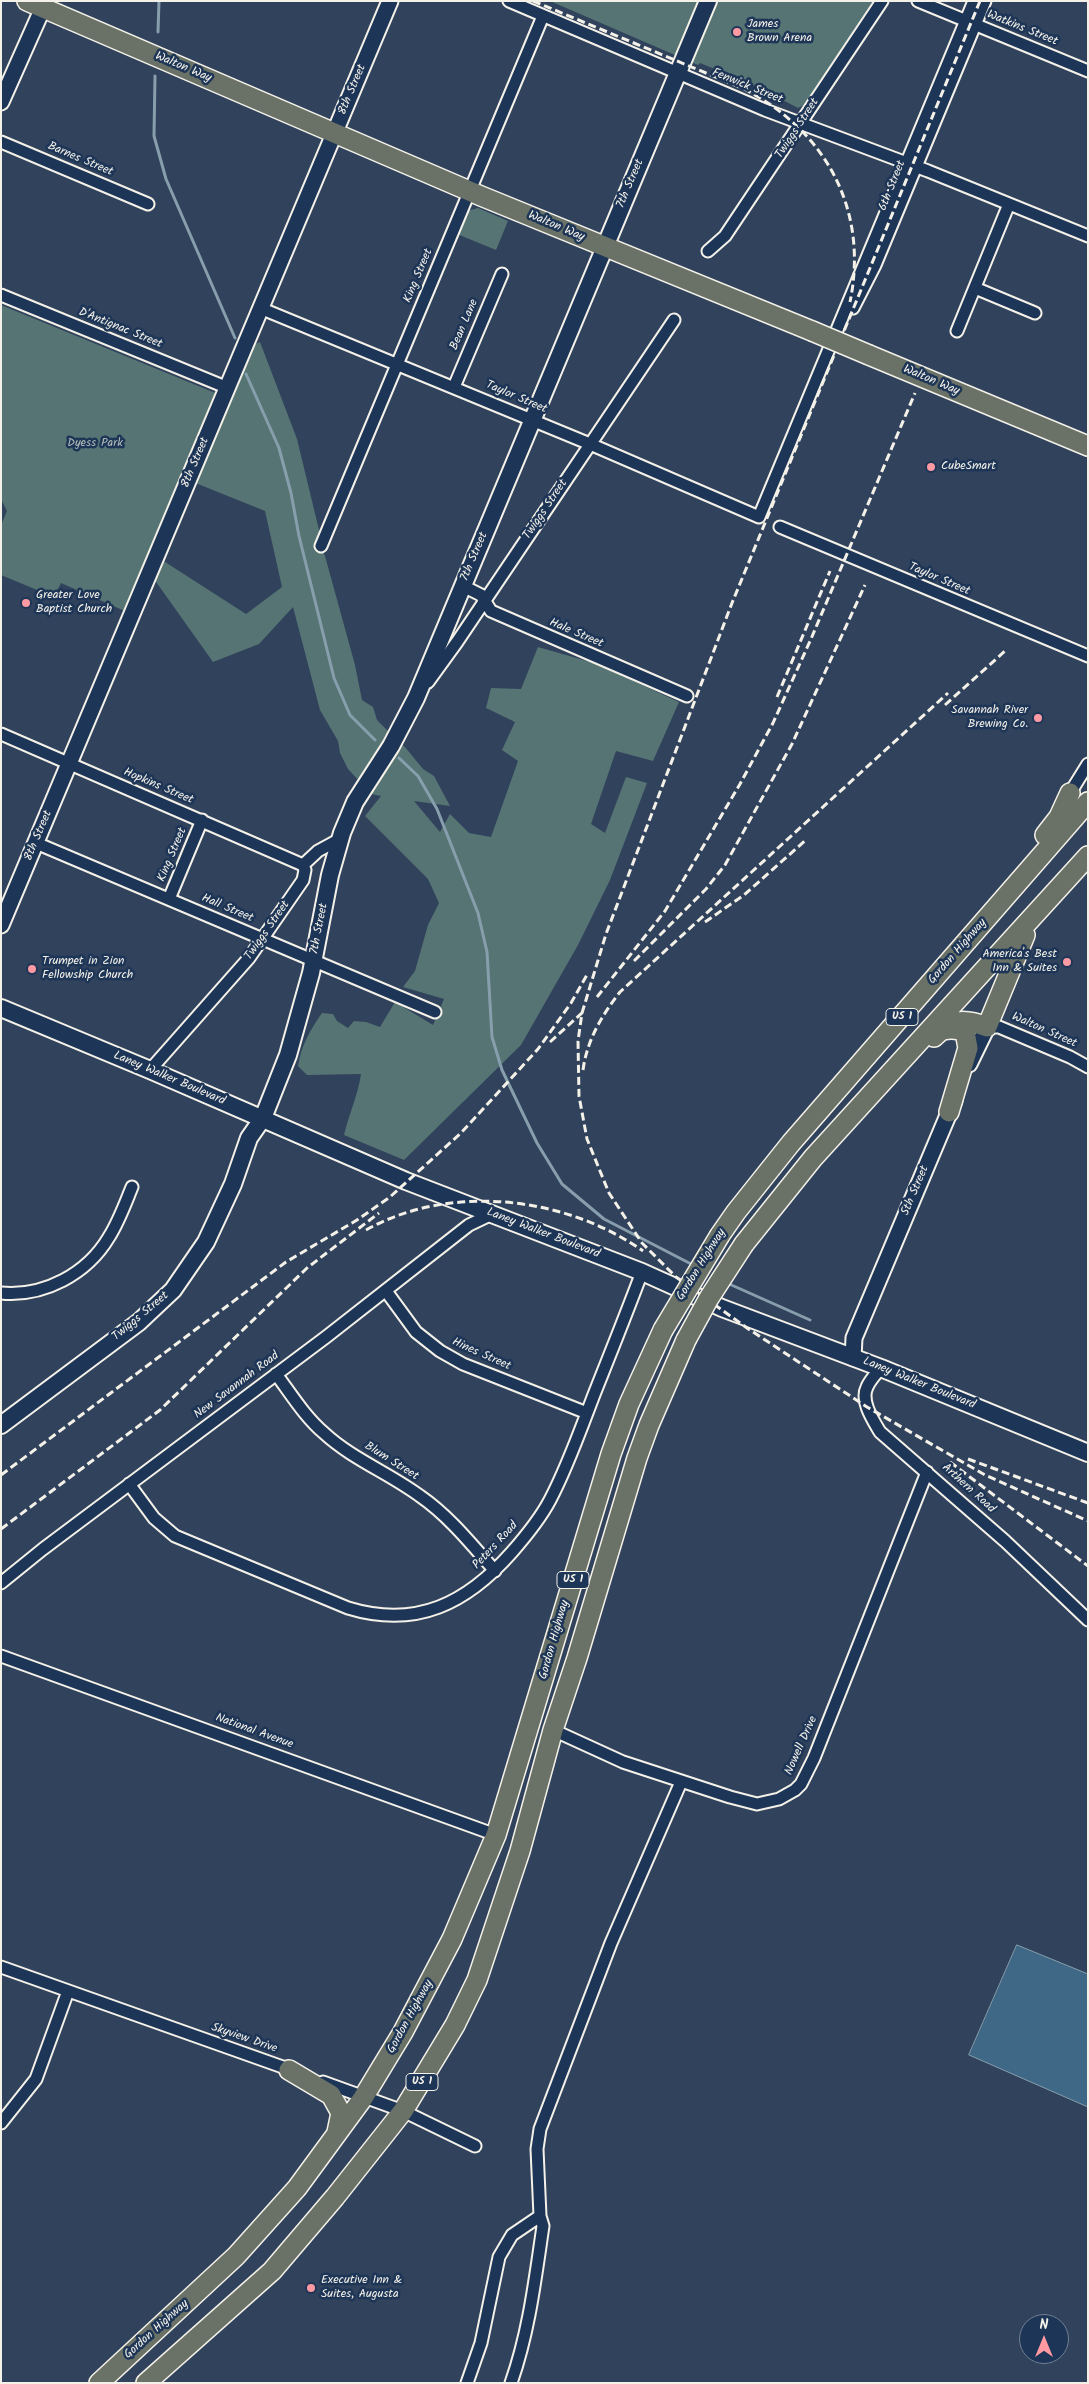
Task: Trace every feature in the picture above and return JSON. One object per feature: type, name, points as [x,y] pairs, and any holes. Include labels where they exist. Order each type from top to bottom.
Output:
[{"type":"main road","name":"7th Street","points":[[263,1118],[288,1055],[314,961],[330,875],[340,839],[355,802],[383,758],[416,698],[708,1]]},
{"type":"main road","name":"Walton Way","points":[[38,3],[470,191],[1088,446]]},
{"type":"main road","points":[[986,920],[1059,817],[1070,793]]},
{"type":"main road","name":"Gordon Highway","points":[[99,2383],[236,2256],[297,2188],[363,2098],[399,2040],[466,1909],[496,1835],[611,1454],[629,1404],[663,1330],[720,1235],[736,1212],[792,1143],[1088,802]]},
{"type":"main road","name":"Gordon Highway","points":[[146,2383],[272,2271],[335,2197],[403,2111],[437,2057],[477,1980],[520,1851],[553,1730],[577,1658],[640,1450],[666,1384],[686,1340],[709,1298],[744,1244],[813,1158],[999,954],[1031,924],[1088,856]]},
{"type":"main road","points":[[768,1212],[824,1158],[941,1030],[964,1021],[986,1027],[1016,952],[1031,924],[1040,922],[1081,877],[1088,876]]},
{"type":"main road","name":"Laney Walker Boulevard","points":[[1,1008],[263,1118],[406,1181],[642,1272],[722,1308],[881,1368],[1088,1453]]},
{"type":"main road","points":[[941,1030],[954,1028],[961,1030],[965,1032],[968,1040],[968,1048],[949,1112]]},
{"type":"main road","name":"Twiggs Street","points":[[1,1424],[139,1322],[173,1290],[206,1242],[233,1184],[249,1138],[263,1118]]},
{"type":"main road","points":[[290,2070],[331,2095],[341,2113],[336,2135]]},
{"type":"street","name":"8th Street","points":[[1,925],[390,1]]},
{"type":"street","name":"Fenwick Street","points":[[509,1],[801,123],[1088,236]]},
{"type":"street","name":"Twiggs Street","points":[[708,251],[726,236],[882,1]]},
{"type":"street","name":"Watkins Street","points":[[918,1],[1088,71]]},
{"type":"street","name":"6th Street","points":[[759,517],[818,377],[875,265],[911,165],[970,23],[974,1]]},
{"type":"street","name":"6th Street","points":[[970,23],[986,1]]},
{"type":"street","points":[[1,102],[38,3]]},
{"type":"street","name":"King Street","points":[[321,546],[543,16]]},
{"type":"street","name":"Barnes Street","points":[[1,142],[148,204]]},
{"type":"street","points":[[957,331],[1009,204]]},
{"type":"street","name":"Bean Lane","points":[[454,388],[502,274]]},
{"type":"street","points":[[975,288],[1035,313]]},
{"type":"street","name":"D'Antignac Street","points":[[1,295],[230,383]]},
{"type":"street","name":"Taylor Street","points":[[260,308],[590,444],[759,517]]},
{"type":"street","name":"Twiggs Street","points":[[416,698],[485,601],[674,320]]},
{"type":"street","name":"Taylor Street","points":[[780,527],[1088,656]]},
{"type":"street","name":"Hale Street","points":[[463,586],[480,595],[491,611],[687,696]]},
{"type":"street","name":"Hopkins Street","points":[[1,734],[303,865]]},
{"type":"street","points":[[1070,793],[1088,764]]},
{"type":"street","name":"King Street","points":[[169,900],[202,820]]},
{"type":"street","points":[[303,865],[318,851],[340,839]]},
{"type":"street","name":"Hall Street","points":[[36,843],[435,1012]]},
{"type":"street","name":"Twiggs Street","points":[[150,1070],[249,958],[303,880],[305,870],[303,865]]},
{"type":"street","name":"Walton Street","points":[[986,1027],[999,1027],[1070,1057],[1088,1067]]},
{"type":"street","name":"5th Street","points":[[853,1358],[854,1338],[986,1027]]},
{"type":"street","points":[[1,1293],[34,1292],[65,1280],[83,1267],[109,1238],[132,1187]]},
{"type":"street","name":"New Savannah Road","points":[[1,1583],[470,1225],[492,1214]]},
{"type":"street","name":"Peters Road","points":[[129,1484],[154,1518],[175,1536],[348,1608],[368,1614],[398,1616],[431,1611],[462,1598],[495,1571],[543,1512],[558,1484],[642,1272]]},
{"type":"street","name":"Hines Street","points":[[386,1291],[416,1332],[440,1351],[463,1364],[587,1413]]},
{"type":"street","name":"Arthern Road","points":[[881,1368],[866,1388],[870,1415],[880,1432],[927,1472],[1088,1620]]},
{"type":"street","name":"Blum Street","points":[[276,1374],[310,1420],[324,1433],[337,1444],[421,1497],[453,1524],[495,1571]]},
{"type":"street","name":"Nowell Drive","points":[[553,1730],[623,1762],[681,1782],[757,1804],[779,1799],[801,1784],[814,1758],[927,1472]]},
{"type":"street","name":"National Avenue","points":[[1,1656],[496,1835]]},
{"type":"street","points":[[511,2383],[522,2351],[529,2320],[543,2226],[540,2216],[537,2149],[540,2128],[611,1943],[681,1782]]},
{"type":"street","name":"Skyview Drive","points":[[1,1967],[403,2111],[475,2146]]},
{"type":"street","points":[[1,2123],[36,2079],[68,1992]]},
{"type":"street","points":[[467,2383],[481,2343],[499,2257],[512,2235],[540,2216]]},
{"type":"green space","name":"James Brown Arena","points":[[550,1],[873,1],[806,104],[798,108],[754,85],[700,63],[698,65]]},
{"type":"green space","points":[[478,208],[508,221],[496,250],[457,234],[467,211]]},
{"type":"green space","name":"Dyess Park","points":[[1,305],[230,399],[253,345],[260,342],[297,439],[320,534],[318,542],[325,556],[355,665],[362,700],[373,707],[377,720],[389,732],[389,735],[405,747],[423,769],[434,776],[450,806],[414,801],[440,832],[450,814],[469,833],[491,837],[518,761],[502,750],[515,722],[486,708],[491,688],[521,689],[538,647],[594,663],[679,702],[653,761],[616,751],[591,824],[605,833],[626,777],[647,783],[610,880],[578,945],[521,1045],[404,1160],[344,1135],[361,1074],[307,1075],[298,1066],[307,1038],[322,1013],[333,1014],[337,1021],[348,1028],[354,1021],[366,1022],[380,1027],[395,1002],[433,1025],[444,999],[403,987],[415,971],[428,925],[439,903],[428,879],[365,816],[381,796],[371,794],[348,769],[340,753],[338,741],[320,710],[293,607],[259,644],[213,662],[154,579],[162,560],[246,614],[282,587],[265,511],[183,478],[127,612],[61,583],[54,597],[1,575],[1,525],[7,511],[1,499]]},
{"type":"water","points":[[1017,1945],[1088,1974],[1088,2107],[969,2055]]},
{"type":"waterway","points":[[158,32],[159,1]]},
{"type":"waterway","points":[[155,76],[154,136],[166,179],[235,338]]},
{"type":"waterway","points":[[246,374],[279,448],[334,678],[350,715],[375,740]]},
{"type":"waterway","points":[[399,758],[418,776],[437,809],[478,913],[487,952],[492,1037],[502,1070],[537,1143],[562,1184],[604,1219],[695,1266]]},
{"type":"waterway","points":[[727,1283],[810,1320]]},
{"type":"railway","points":[[533,1],[742,88],[772,105],[797,126],[818,150],[835,176],[846,205],[853,236],[854,268],[850,302]]},
{"type":"railway","points":[[980,1],[732,603],[606,934],[582,1013],[578,1041],[579,1096],[587,1139],[609,1193],[642,1243],[676,1277],[747,1328],[867,1407],[985,1475],[1088,1521]]},
{"type":"railway","points":[[597,997],[665,911],[740,784],[773,723],[811,639],[915,393]]},
{"type":"railway","points":[[777,697],[830,571]]},
{"type":"railway","points":[[634,961],[706,889],[725,865],[792,744],[865,585]]},
{"type":"railway","points":[[945,705],[1005,651]]},
{"type":"railway","points":[[583,1070],[588,1048],[596,1028],[620,992],[948,693]]},
{"type":"railway","points":[[705,922],[744,895],[807,839]]},
{"type":"railway","points":[[1,1475],[286,1262],[357,1220],[390,1197],[461,1133],[538,1049],[571,1003],[588,973]]},
{"type":"railway","points":[[550,1042],[583,1012]]},
{"type":"railway","points":[[366,1230],[399,1215],[434,1206],[470,1201],[507,1202],[543,1208],[579,1218],[612,1232],[643,1251]]},
{"type":"railway","points":[[1,1529],[160,1410],[307,1268],[379,1213]]},
{"type":"railway","points":[[968,1459],[1088,1503]]},
{"type":"railway","points":[[950,1462],[1088,1566]]},
{"type":"place","name":"James Brown Arena","points":[[737,32]]},
{"type":"place","name":"CubeSmart","points":[[931,467]]},
{"type":"place","name":"Greater Love Baptist Church","points":[[26,603]]},
{"type":"place","name":"Savannah River Brewing Co.","points":[[1038,718]]},
{"type":"place","name":"America's Best Inn & Suites","points":[[1067,962]]},
{"type":"place","name":"Trumpet in Zion Fellowship Church","points":[[32,969]]},
{"type":"place","name":"Executive Inn & Suites, Augusta","points":[[311,2288]]}]
